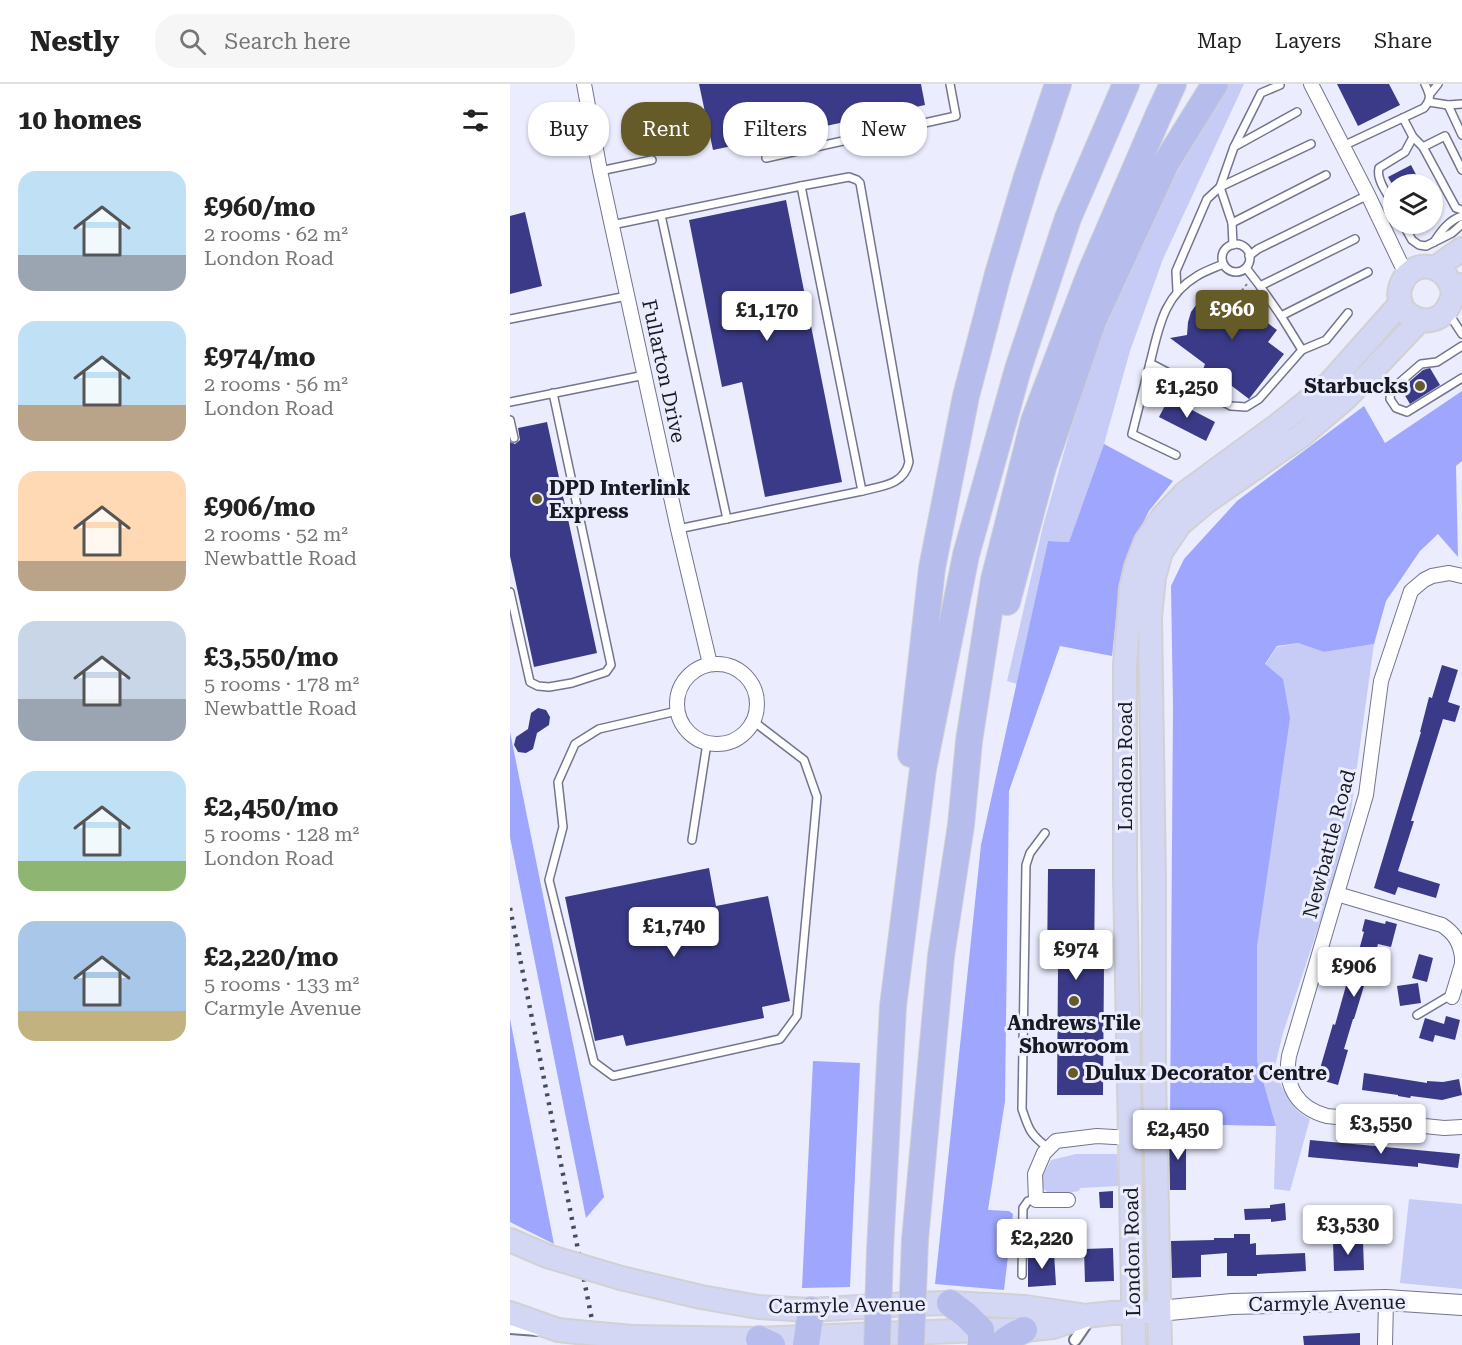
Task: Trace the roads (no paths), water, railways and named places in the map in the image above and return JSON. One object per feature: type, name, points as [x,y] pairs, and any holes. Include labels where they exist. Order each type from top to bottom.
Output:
[{"type":"highway","points":[[877,1345],[893,1006],[909,765],[932,568],[966,396],[998,274],[1058,84]]},
{"type":"highway","points":[[893,1006],[923,770],[966,555],[1018,369],[1068,218],[1126,84]]},
{"type":"highway","points":[[911,1345],[915,1240],[941,956],[961,825],[969,741],[994,580],[1034,421],[1090,274],[1173,84]]},
{"type":"highway","points":[[969,741],[1043,467],[1093,321],[1166,163],[1215,84]]},
{"type":"highway","points":[[950,1304],[966,1315],[981,1337]]},
{"type":"highway","points":[[807,1341],[811,1310]]},
{"type":"highway","points":[[1001,1345],[1013,1335],[1024,1330]]},
{"type":"main road","points":[[1435,268],[1462,249]]},
{"type":"main road","points":[[1420,320],[1411,317],[1401,303],[1399,293],[1401,282],[1408,273],[1422,267],[1435,268],[1448,278],[1454,297]]},
{"type":"main road","name":"London Road","points":[[1160,1345],[1154,1075],[1155,881],[1150,617],[1154,577],[1161,552],[1180,524],[1206,502],[1301,436],[1347,396],[1420,320],[1434,320],[1454,297]]},
{"type":"main road","name":"London Road","points":[[1134,1345],[1125,876],[1125,665],[1131,589],[1136,567],[1146,541],[1163,516],[1185,493],[1278,425],[1329,384],[1401,303]]},
{"type":"main road","name":"Carmyle Avenue","points":[[510,1240],[547,1256],[621,1278],[701,1297],[758,1307],[811,1310],[908,1304],[950,1304],[1024,1307],[1088,1315],[1232,1304],[1386,1300],[1462,1305]]},
{"type":"main road","name":"Carmyle Avenue","points":[[510,1313],[565,1333],[766,1342],[981,1337],[1053,1327],[1088,1315]]},
{"type":"street","name":"Fullarton Drive","points":[[584,84],[627,296],[710,664]]},
{"type":"street","points":[[1311,84],[1401,264],[1408,273]]},
{"type":"street","name":"Newbattle Road","points":[[1462,576],[1449,573],[1432,576],[1412,591],[1381,681],[1366,795],[1289,1056],[1288,1075],[1293,1092],[1299,1100],[1311,1110],[1327,1116],[1444,1128],[1462,1127]]},
{"type":"street","points":[[710,664],[722,664],[734,668],[752,685],[756,696],[757,709],[753,720],[739,738],[729,742],[707,743],[696,738],[687,731],[677,711],[677,699],[681,686],[688,676],[710,664]]},
{"type":"street","points":[[1337,894],[1449,929],[1462,953],[1462,964],[1452,997]]},
{"type":"street","points":[[1068,1200],[1036,1200],[1035,1174],[1044,1153],[1056,1141],[1097,1136],[1155,1137]]},
{"type":"street","points":[[1385,1345],[1386,1300]]},
{"type":"street","points":[[1075,1340],[1088,1315]]},
{"type":"street","points":[[510,1328],[565,1333]]},
{"type":"lane","points":[[766,158],[956,116],[950,84]]},
{"type":"lane","points":[[1425,84],[1429,98]]},
{"type":"lane","points":[[1343,146],[1424,108],[1438,84]]},
{"type":"lane","points":[[1233,245],[1232,223],[1220,187],[1234,147],[1260,93],[1280,85]]},
{"type":"lane","points":[[1429,98],[1448,105],[1462,104]]},
{"type":"lane","points":[[1448,105],[1462,135]]},
{"type":"lane","points":[[1234,147],[1297,112]]},
{"type":"lane","points":[[1403,118],[1413,137],[1423,147],[1456,208],[1462,210]]},
{"type":"lane","points":[[1423,147],[1445,136],[1462,170]]},
{"type":"lane","points":[[1383,185],[1379,178],[1378,168],[1405,152],[1413,137]]},
{"type":"lane","points":[[1177,291],[1176,271],[1207,199],[1220,187],[1311,144]]},
{"type":"lane","points":[[600,171],[652,160]]},
{"type":"lane","points":[[1232,223],[1326,175]]},
{"type":"lane","points":[[612,225],[849,177],[860,183],[909,462],[908,469],[900,479],[893,483],[678,529]]},
{"type":"lane","points":[[801,186],[862,491]]},
{"type":"lane","points":[[1249,256],[1258,249],[1368,195]]},
{"type":"lane","points":[[661,215],[727,519]]},
{"type":"lane","points":[[1433,243],[1447,224],[1462,216]]},
{"type":"lane","points":[[1409,234],[1419,245],[1426,246],[1452,233],[1462,224]]},
{"type":"lane","points":[[1260,286],[1355,239]]},
{"type":"lane","points":[[1233,245],[1243,246],[1248,251],[1249,261],[1242,271],[1228,270],[1221,260],[1223,251],[1233,245]]},
{"type":"lane","points":[[1176,455],[1132,434],[1163,314],[1177,291],[1197,276],[1223,264]]},
{"type":"lane","points":[[1246,268],[1281,316],[1302,350]]},
{"type":"lane","points":[[1281,316],[1368,272]]},
{"type":"lane","points":[[510,319],[627,296]]},
{"type":"lane","points":[[1454,297],[1462,334]]},
{"type":"lane","points":[[1150,363],[1231,406],[1246,407],[1259,399],[1302,350],[1326,340],[1348,313]]},
{"type":"lane","points":[[1462,346],[1437,363],[1421,364],[1391,390],[1390,399],[1396,408],[1407,412],[1462,378]]},
{"type":"lane","points":[[510,402],[645,375]]},
{"type":"lane","points":[[510,592],[530,682],[538,686],[549,687],[572,683],[606,672],[611,665],[553,393]]},
{"type":"lane","points":[[510,420],[514,438]]},
{"type":"lane","points":[[677,711],[598,729],[574,744],[558,782],[563,826],[549,880],[594,1062],[613,1076],[780,1039],[797,1016],[817,797],[804,760],[753,720]]},
{"type":"lane","points":[[692,840],[707,743]]},
{"type":"lane","points":[[1045,833],[1030,854],[1026,865],[1022,1108],[1028,1129],[1048,1148]]},
{"type":"lane","points":[[1417,1015],[1449,996],[1452,997]]},
{"type":"lane","points":[[1022,1275],[1023,1208],[1028,1201],[1036,1200]]},
{"type":"railway","points":[[510,908],[597,1345]]},
{"type":"place","name":"Starbucks","points":[[1420,386]]},
{"type":"place","name":"DPD Interlink Express","points":[[537,499]]},
{"type":"place","name":"Andrews Tile Showroom","points":[[1074,1001]]},
{"type":"place","name":"Dulux Decorator Centre","points":[[1073,1073]]}]
